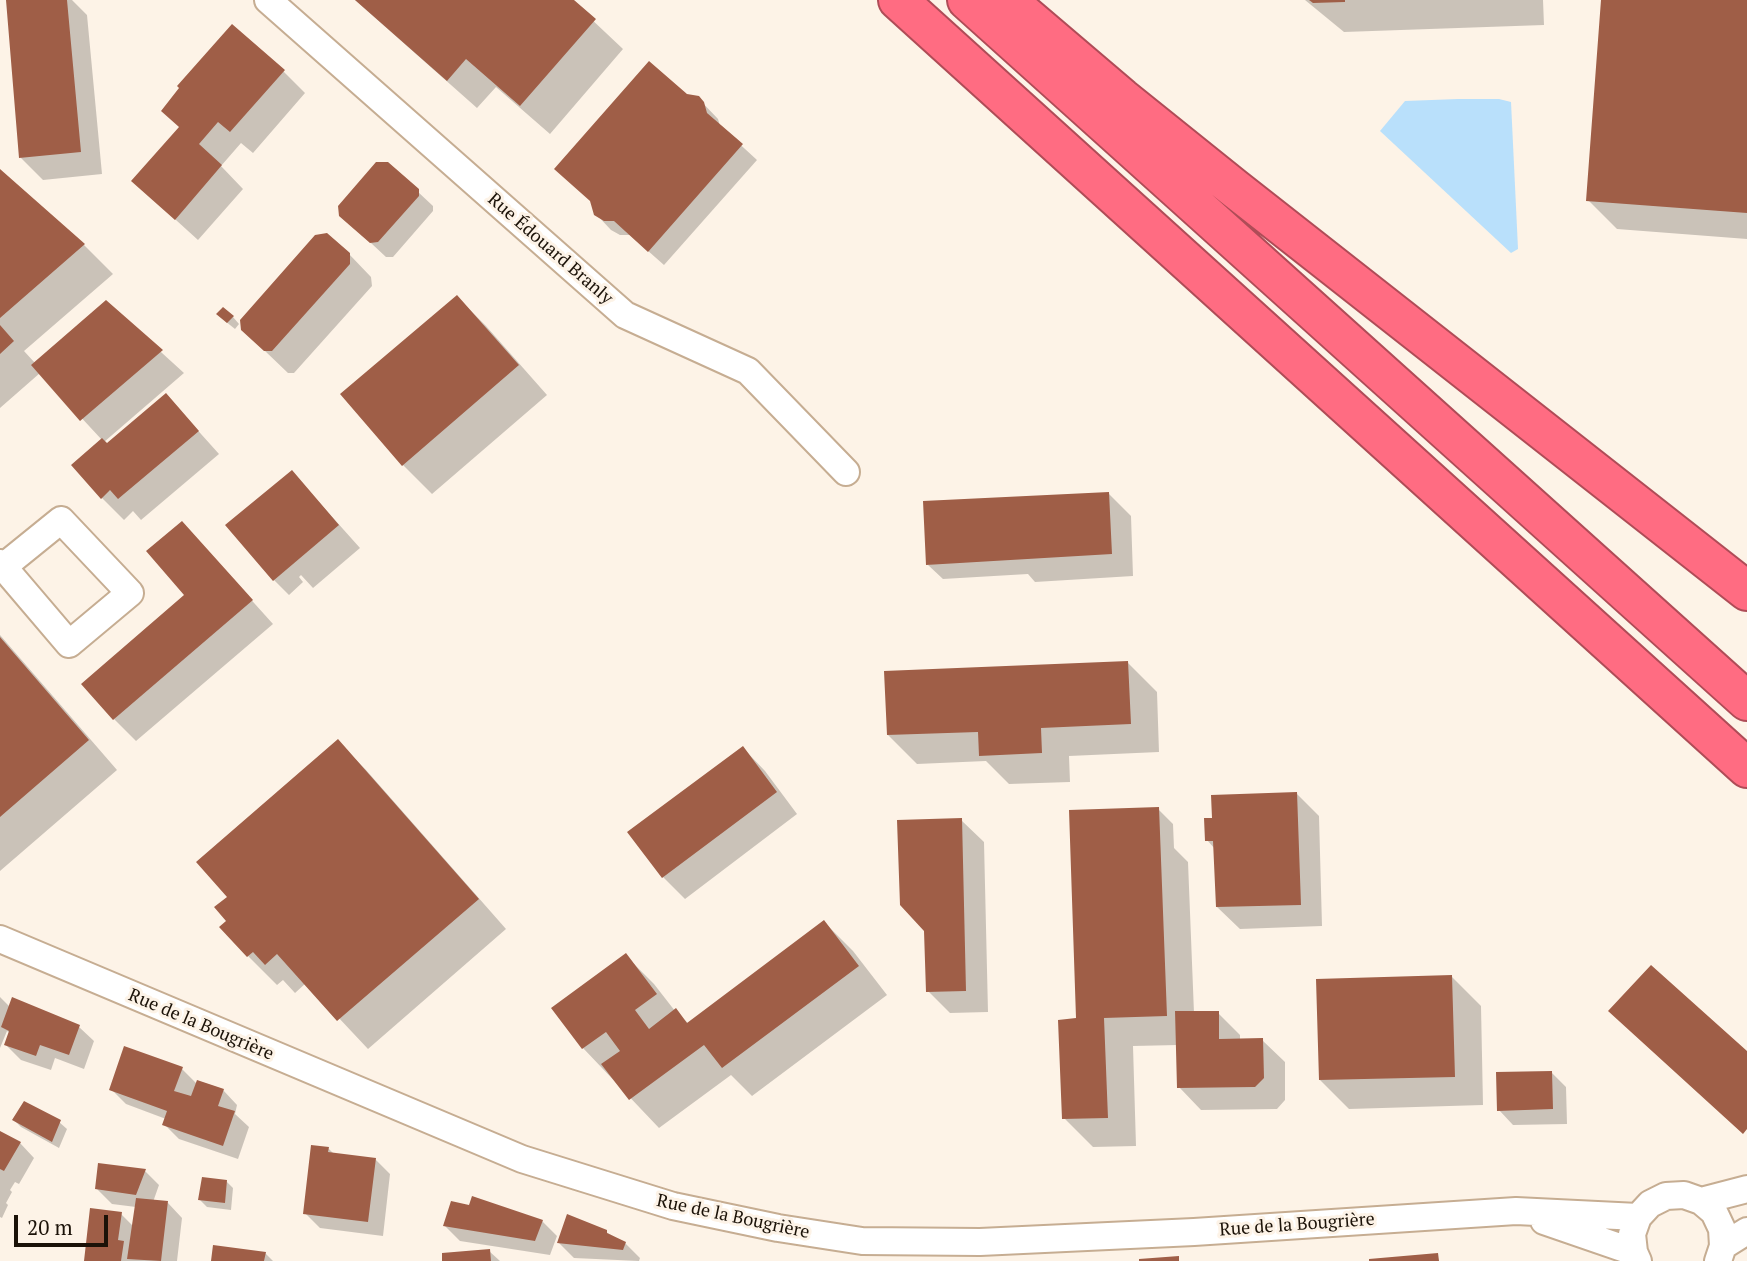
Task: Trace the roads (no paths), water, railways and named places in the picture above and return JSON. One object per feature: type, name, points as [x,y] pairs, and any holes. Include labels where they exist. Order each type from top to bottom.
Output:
[{"type":"highway","points":[[898,0],[1747,768]]},
{"type":"highway","points":[[967,0],[1747,701]]},
{"type":"highway","points":[[1007,0],[1122,98],[1234,188],[1747,591]]},
{"type":"street","name":"Rue Édouard Branly","points":[[268,0],[625,315],[748,371],[846,472]]},
{"type":"street","points":[[61,520],[130,593],[69,644],[2,565],[61,520]]},
{"type":"street","name":"Rue de la Bougrière","points":[[0,939],[522,1159],[673,1206],[778,1228],[862,1241],[980,1242],[1194,1232],[1516,1211],[1638,1217]]},
{"type":"street","points":[[1700,1200],[1747,1189]]},
{"type":"street","points":[[1636,1257],[1632,1234],[1638,1217],[1650,1204],[1666,1196],[1684,1195],[1700,1200],[1714,1212],[1722,1228],[1721,1254]]},
{"type":"street","name":"Rue de la Bougrière","points":[[1516,1211],[1636,1257]]},
{"type":"street","points":[[1721,1254],[1747,1231]]},
{"type":"water","points":[[1499,99],[1511,102],[1518,249],[1511,253],[1380,131],[1405,101]]}]
